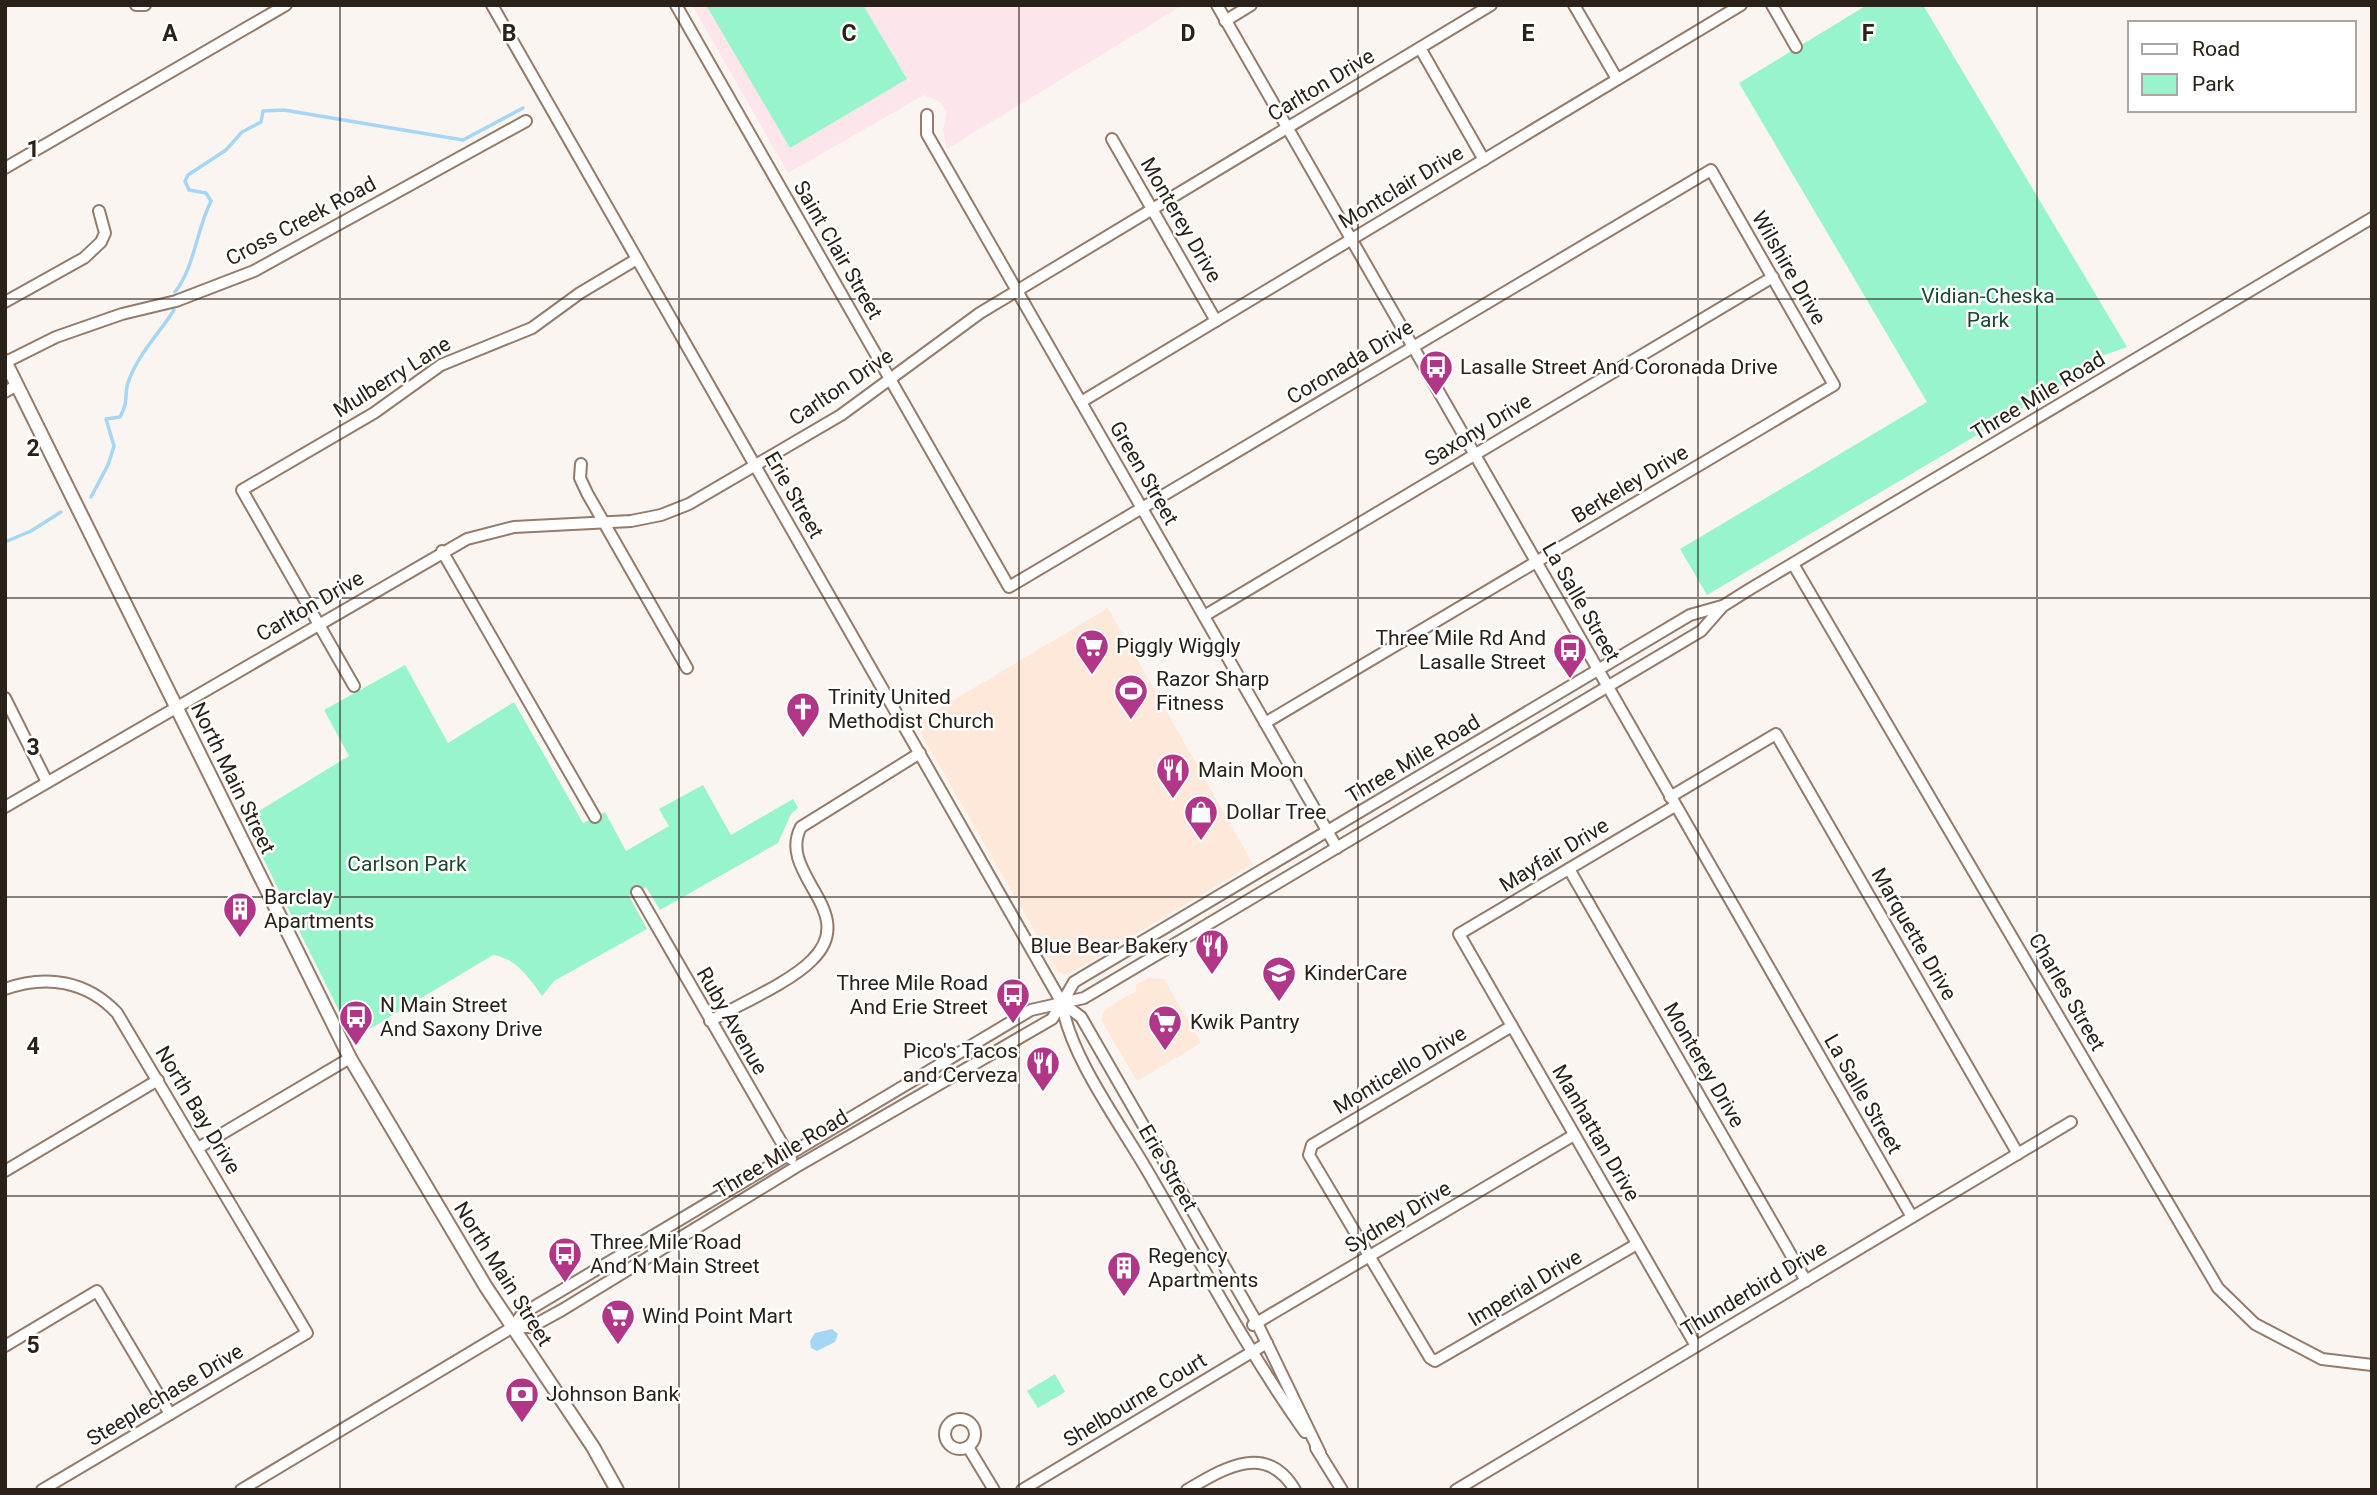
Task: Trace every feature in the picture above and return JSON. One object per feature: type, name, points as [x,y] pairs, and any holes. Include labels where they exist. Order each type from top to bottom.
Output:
[{"type":"main road","name":"North Main Street","points":[[5,362],[11,388],[177,706],[350,1058],[486,1287],[593,1447],[617,1490]]},
{"type":"street","points":[[136,5],[145,5]]},
{"type":"street","points":[[5,168],[286,5]]},
{"type":"street","name":"Erie Street","points":[[492,5],[1062,1003],[1065,1027],[1111,1108],[1252,1351],[1342,1490]]},
{"type":"street","name":"Saint Clair Street","points":[[676,5],[1009,587]]},
{"type":"street","name":"La Salle Street","points":[[1217,5],[1912,1217]]},
{"type":"street","points":[[1226,21],[1251,5]]},
{"type":"street","name":"Carlton Drive","points":[[5,807],[467,538],[498,529],[646,519],[676,510],[841,415],[956,329],[1017,290],[1491,5]]},
{"type":"street","points":[[1574,5],[1617,79]]},
{"type":"street","name":"Montclair Drive","points":[[1081,402],[1741,5]]},
{"type":"street","points":[[1772,5],[1796,47]]},
{"type":"street","points":[[1420,48],[1484,160]]},
{"type":"street","name":"Green Street","points":[[928,115],[927,134],[1337,848]]},
{"type":"street","name":"Cross Creek Road","points":[[5,362],[56,337],[122,314],[176,301],[254,271],[526,121]]},
{"type":"street","name":"Monterey Drive","points":[[1112,139],[1216,321]]},
{"type":"street","name":"Wilshire Drive","points":[[1711,170],[1834,385]]},
{"type":"street","name":"Coronada Drive","points":[[1009,587],[1711,170]]},
{"type":"street","points":[[5,302],[93,251],[105,233],[99,211]]},
{"type":"street","name":"Three Mile Road","points":[[513,1327],[531,1327],[562,1310],[796,1167],[1052,1019],[1073,982],[1690,615],[1723,606],[2372,218]]},
{"type":"street","name":"Mulberry Lane","points":[[319,623],[242,490],[374,413],[441,365],[532,328],[580,293],[636,259]]},
{"type":"street","name":"Saxony Drive","points":[[1203,615],[1773,277]]},
{"type":"street","name":"Berkeley Drive","points":[[1265,723],[1834,385]]},
{"type":"street","points":[[581,464],[580,478],[687,668]]},
{"type":"street","points":[[442,551],[595,817]]},
{"type":"street","name":"Charles Street","points":[[1793,564],[2218,1287],[2255,1324],[2322,1359],[2372,1365]]},
{"type":"street","name":"Three Mile Road","points":[[241,1490],[513,1327],[522,1314],[1031,1010],[1084,998],[1701,631],[1723,606]]},
{"type":"street","points":[[319,623],[354,686]]},
{"type":"street","points":[[5,698],[47,782]]},
{"type":"street","name":"Mayfair Drive","points":[[1462,940],[1459,934],[1569,869],[1776,734]]},
{"type":"street","name":"Marquette Drive","points":[[1776,734],[2018,1154]]},
{"type":"street","points":[[710,1021],[803,967],[823,946],[827,926],[826,914],[795,852],[801,827],[919,753]]},
{"type":"street","name":"Monterey Drive","points":[[1569,869],[1806,1281]]},
{"type":"street","name":"Ruby Avenue","points":[[637,892],[796,1167]]},
{"type":"street","name":"Manhattan Drive","points":[[1462,940],[1696,1346]]},
{"type":"street","name":"North Bay Drive","points":[[5,989],[27,982],[69,983],[99,997],[127,1027],[307,1333]]},
{"type":"street","name":"Erie Street","points":[[1062,1003],[1081,1017],[1128,1098],[1257,1323],[1320,1453]]},
{"type":"street","name":"Monticello Drive","points":[[1370,1257],[1309,1150],[1311,1145],[1511,1026]]},
{"type":"street","points":[[198,1148],[350,1058]]},
{"type":"street","points":[[5,1171],[158,1080]]},
{"type":"street","points":[[1111,1108],[1128,1098]]},
{"type":"street","name":"Thunderbird Drive","points":[[1456,1490],[2071,1122]]},
{"type":"street","name":"Sydney Drive","points":[[1241,1332],[1574,1135]]},
{"type":"street","points":[[1155,1183],[1171,1174]]},
{"type":"street","name":"Imperial Drive","points":[[1370,1257],[1432,1359],[1440,1361],[1637,1244]]},
{"type":"street","points":[[5,1346],[97,1291],[170,1414]]},
{"type":"street","name":"Steeplechase Drive","points":[[42,1490],[307,1333]]},
{"type":"street","name":"Shelbourne Court","points":[[1023,1490],[1267,1343]]},
{"type":"street","points":[[968,1447],[994,1490]]},
{"type":"street","points":[[1187,1490],[1222,1469],[1243,1462],[1271,1467],[1295,1490]]},
{"type":"shaded area","points":[[692,5],[1183,5],[947,149],[943,129],[947,114],[940,102],[924,95],[788,173]]},
{"type":"shaded area","points":[[1108,608],[1253,864],[1067,975],[1058,972],[915,723]]},
{"type":"shaded area","points":[[1148,978],[1164,979],[1201,1043],[1137,1081],[1101,1020],[1105,1009],[1136,991],[1136,985]]},
{"type":"green space","points":[[706,5],[863,5],[907,79],[790,148]]},
{"type":"green space","name":"Vidian-Cheska Park","points":[[1867,5],[1923,5],[2127,347],[2102,356],[2075,377],[1707,595],[1680,549],[1927,402],[1739,83]]},
{"type":"green space","name":"Carlson Park","points":[[405,665],[448,743],[514,702],[583,823],[605,812],[626,851],[669,826],[659,809],[703,785],[731,835],[793,799],[798,808],[791,814],[778,843],[660,910],[646,887],[629,896],[647,929],[554,981],[542,996],[515,965],[493,955],[353,1039],[244,820],[349,756],[324,710]]},
{"type":"green space","points":[[1055,1374],[1065,1392],[1038,1408],[1027,1391]]},
{"type":"water","points":[[832,1329],[838,1334],[835,1342],[817,1351],[811,1348],[810,1341],[815,1333]]},
{"type":"waterway","points":[[175,292],[187,271],[211,201],[206,193],[189,190],[185,181],[188,175],[226,150],[242,132],[261,122],[263,111],[284,110],[463,140],[523,108]]},
{"type":"waterway","points":[[91,497],[108,465],[114,446],[106,419],[120,417],[133,370],[174,310]]},
{"type":"waterway","points":[[5,542],[31,531],[61,512]]},
{"type":"place","name":"Lasalle Street And Coronada Drive","points":[[1436,397]]},
{"type":"place","name":"Piggly Wiggly","points":[[1092,676]]},
{"type":"place","name":"Three Mile Rd And Lasalle Street","points":[[1570,680]]},
{"type":"place","name":"Razor Sharp Fitness","points":[[1131,721]]},
{"type":"place","name":"Trinity United Methodist Church","points":[[803,739]]},
{"type":"place","name":"Main Moon","points":[[1173,800]]},
{"type":"place","name":"Dollar Tree","points":[[1201,842]]},
{"type":"place","name":"Barclay Apartments","points":[[240,939]]},
{"type":"place","name":"Blue Bear Bakery","points":[[1212,976]]},
{"type":"place","name":"KinderCare","points":[[1279,1003]]},
{"type":"place","name":"Three Mile Road And Erie Street","points":[[1013,1025]]},
{"type":"place","name":"N Main Street And Saxony Drive","points":[[356,1047]]},
{"type":"place","name":"Kwik Pantry","points":[[1165,1052]]},
{"type":"place","name":"Pico's Tacos and Cerveza","points":[[1043,1093]]},
{"type":"place","name":"Three Mile Road And N Main Street","points":[[565,1284]]},
{"type":"place","name":"Regency Apartments","points":[[1124,1298]]},
{"type":"place","name":"Wind Point Mart","points":[[618,1346]]},
{"type":"place","name":"Johnson Bank","points":[[522,1424]]}]
